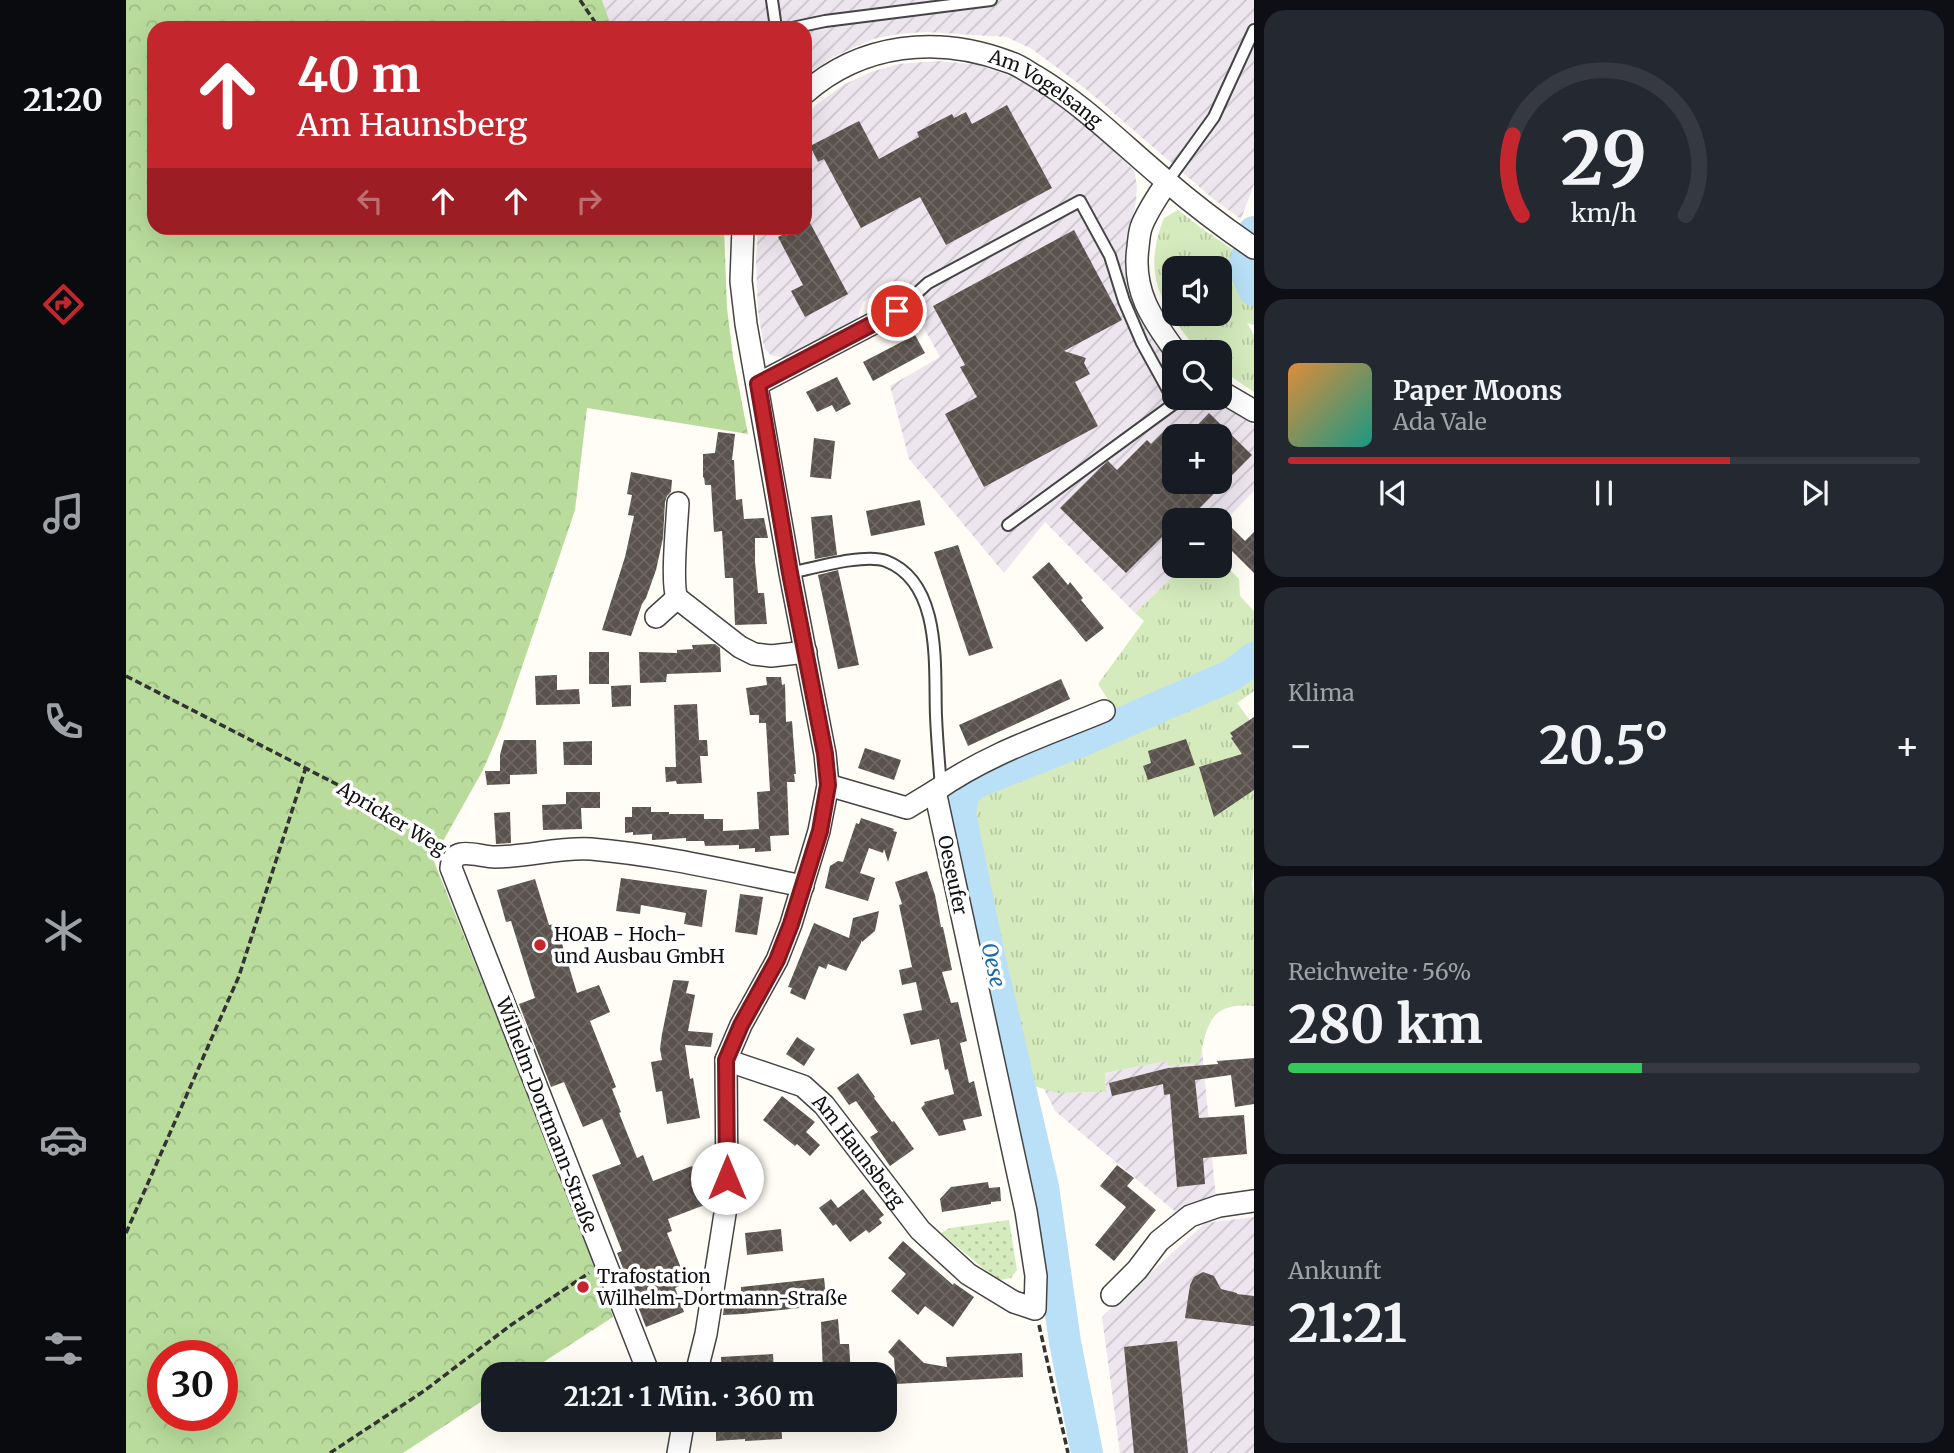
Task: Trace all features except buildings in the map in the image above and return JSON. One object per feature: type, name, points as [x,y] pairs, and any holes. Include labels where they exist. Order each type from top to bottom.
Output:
[{"type":"street","name":"Am Vogelsang","points":[[812,87],[861,57],[897,49],[933,46],[972,51],[1011,62],[1049,85],[1089,115],[1167,182],[1254,248]]},
{"type":"street","points":[[1167,182],[1151,205],[1140,228],[1136,258],[1138,285],[1146,307],[1168,340]]},
{"type":"street","points":[[699,1362],[727,1201],[726,1060],[741,1025],[777,960],[791,924],[820,831],[828,785],[825,754],[746,324],[741,281],[743,235]]},
{"type":"street","points":[[758,384],[897,311]]},
{"type":"street","points":[[1232,398],[1254,411]]},
{"type":"street","points":[[678,503],[675,580],[677,598],[740,647],[754,654],[771,656],[806,652]]},
{"type":"street","points":[[656,617],[677,598]]},
{"type":"street","points":[[828,785],[907,808],[975,765],[1104,711]]},
{"type":"street","name":"Oeseufer","points":[[938,789],[1026,1211],[1036,1276],[1035,1308]]},
{"type":"street","name":"Apricker Weg","points":[[454,856],[460,853],[494,857],[589,849],[653,857],[803,886]]},
{"type":"street","name":"Wilhelm-Dortmann-Straße","points":[[454,856],[451,868],[644,1362]]},
{"type":"street","name":"Am Haunsberg","points":[[726,1060],[803,1086],[824,1105],[920,1230],[968,1274],[1014,1303],[1035,1308]]},
{"type":"street","points":[[1112,1295],[1138,1270],[1159,1241],[1190,1216],[1219,1206],[1254,1201]]},
{"type":"street","points":[[678,1453],[679,1432]]},
{"type":"lane","points":[[772,0],[775,21]]},
{"type":"lane","points":[[812,24],[991,0]]},
{"type":"lane","points":[[1167,182],[1214,117],[1254,30]]},
{"type":"lane","points":[[897,311],[928,284],[1080,201],[1110,256],[1124,301],[1142,343],[1162,379]]},
{"type":"lane","points":[[1007,525],[1165,410]]},
{"type":"lane","points":[[790,573],[861,559],[885,560],[911,579],[919,592],[932,628],[938,789]]},
{"type":"path","points":[[580,0],[594,21]]},
{"type":"path","name":"Apricker Weg","points":[[126,676],[383,808],[454,856]]},
{"type":"path","points":[[126,1233],[239,976],[306,767]]},
{"type":"path","points":[[330,1453],[424,1391],[512,1325],[605,1262]]},
{"type":"path","points":[[1035,1308],[1068,1453]]},
{"type":"shaded area","points":[[602,0],[1254,0],[1254,184],[1241,219],[1212,198],[1087,90],[1032,49],[1006,37],[926,32],[898,34],[873,39],[833,57],[812,72],[812,21],[610,21]]},
{"type":"shaded area","points":[[939,61],[980,65],[1018,79],[1051,99],[1082,122],[1134,170],[1137,186],[1130,234],[1162,342],[1162,410],[1232,410],[1254,425],[1254,491],[1232,514],[1232,508],[1162,508],[1162,578],[1171,578],[1135,613],[1045,522],[1004,573],[909,459],[890,386],[940,357],[898,281],[863,302],[855,325],[793,357],[771,355],[764,348],[758,311],[758,235],[812,235],[812,109],[843,85],[871,72],[898,64]]},
{"type":"shaded area","points":[[1202,1049],[1216,1199],[1178,1214],[1055,1111],[1043,1087],[1057,1093],[1106,1092],[1105,1073],[1167,1061],[1198,1063]]},
{"type":"shaded area","points":[[1254,1217],[1254,1453],[1120,1453],[1102,1317],[1205,1223]]},
{"type":"green space","points":[[126,0],[602,0],[610,21],[147,21],[147,235],[724,235],[727,308],[733,357],[748,434],[587,408],[575,510],[502,726],[483,770],[433,859],[597,1266],[613,1317],[544,1362],[481,1362],[481,1402],[403,1453],[126,1453]]},
{"type":"green space","points":[[1178,210],[1254,264],[1254,325],[1247,323],[1254,335],[1254,392],[1232,377],[1232,340],[1190,340],[1179,326],[1232,326],[1232,256],[1162,256],[1162,297],[1155,272],[1158,238],[1164,218]]},
{"type":"green space","points":[[1232,572],[1239,579],[1240,596],[1254,611],[1254,647],[1205,676],[1117,713],[1098,684],[1144,621],[1135,613],[1171,578],[1232,578]]},
{"type":"green space","points":[[1254,669],[1254,691],[1237,703],[1254,726],[1254,1006],[1227,1008],[1212,1019],[1204,1038],[1199,1063],[1168,1066],[1167,1061],[1105,1073],[1106,1092],[1057,1093],[1031,1085],[970,803],[1017,771],[1111,739],[1191,705]]},
{"type":"green space","points":[[1009,1220],[1017,1270],[1011,1278],[1000,1280],[941,1233],[950,1228]]},
{"type":"waterway","name":"Oese","points":[[1254,232],[1244,268],[1254,290]]},
{"type":"waterway","name":"Oese","points":[[1087,1453],[1065,1342],[1043,1187],[988,951],[960,814],[963,792],[979,781],[1081,741],[1232,675],[1254,658]]},
{"type":"place","name":"HOAB - Hoch- und Ausbau GmbH","points":[[540,945]]},
{"type":"place","name":"Trafostation Wilhelm-Dortmann-Straße","points":[[583,1287]]},
{"type":"route","points":[[727,1178],[726,1060],[741,1025],[777,960],[791,924],[820,831],[828,785],[825,754],[790,573],[758,384],[897,311]]}]
